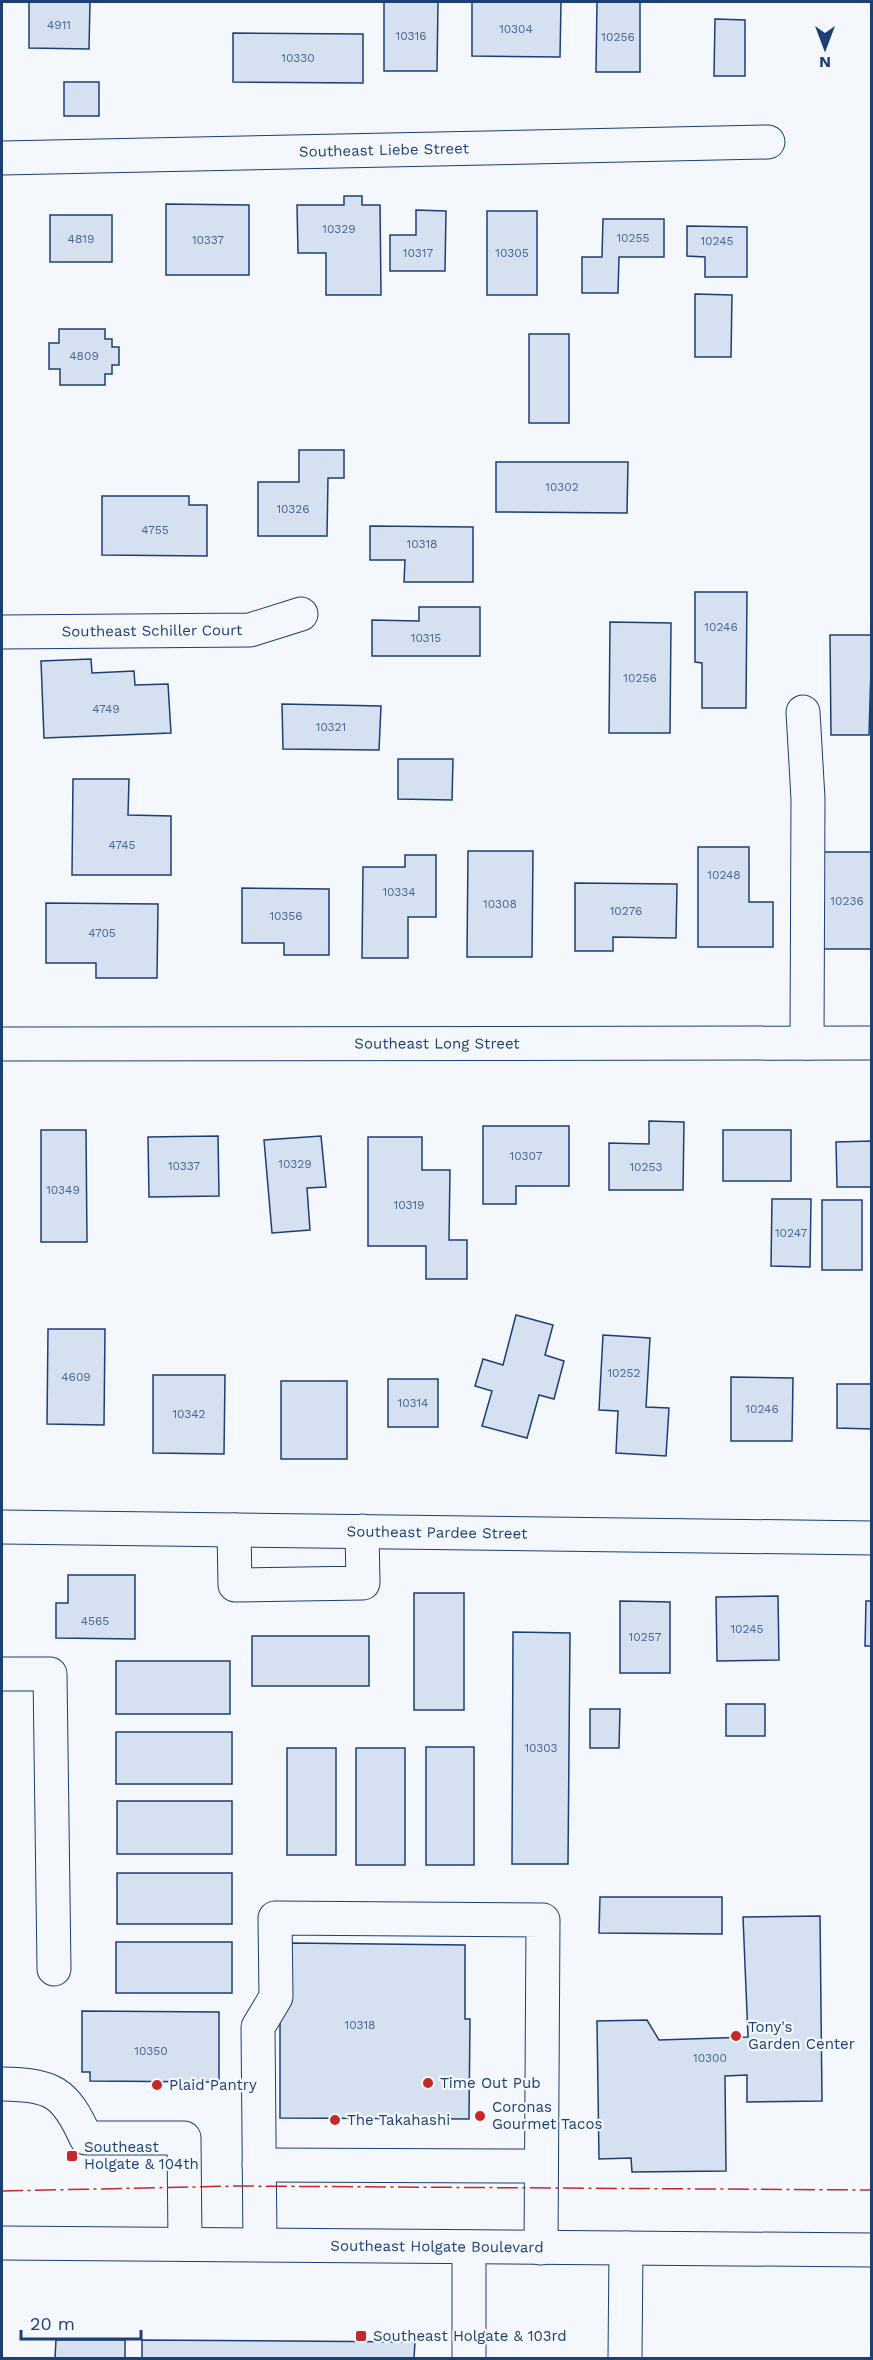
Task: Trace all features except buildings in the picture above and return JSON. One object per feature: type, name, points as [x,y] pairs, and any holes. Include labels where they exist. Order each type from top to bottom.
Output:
[{"type":"street","name":"Southeast Liebe Street","points":[[2,158],[768,142]]},
{"type":"street","name":"Southeast Schiller Court","points":[[2,632],[250,630],[301,614]]},
{"type":"street","points":[[802,712],[808,799],[807,1043]]},
{"type":"street","name":"Southeast Long Street","points":[[2,1044],[872,1043]]},
{"type":"street","name":"Southeast Pardee Street","points":[[2,1527],[872,1538]]},
{"type":"street","points":[[234,1530],[235,1585],[363,1583],[362,1532]]},
{"type":"street","points":[[2,1674],[50,1674],[54,1969]]},
{"type":"street","points":[[260,2244],[258,2027],[276,1997],[275,1918],[543,1920],[541,2248]]},
{"type":"street","points":[[2,2084],[32,2085],[59,2095],[74,2112],[86,2138],[184,2138],[185,2244]]},
{"type":"street","points":[[259,2165],[540,2166]]},
{"type":"street","name":"Southeast Holgate Boulevard","points":[[2,2243],[872,2250]]},
{"type":"street","points":[[469,2247],[469,2358]]},
{"type":"street","points":[[625,2358],[626,2248]]},
{"type":"power","points":[[2,2191],[237,2186],[872,2190]]},
{"type":"place","name":"Tony's Garden Center","points":[[736,2036]]},
{"type":"place","name":"Time Out Pub","points":[[428,2083]]},
{"type":"place","name":"Plaid Pantry","points":[[157,2085]]},
{"type":"place","name":"Coronas Gourmet Tacos","points":[[480,2116]]},
{"type":"place","name":"The Takahashi","points":[[335,2120]]},
{"type":"place","name":"Southeast Holgate & 104th","points":[[72,2156]]},
{"type":"place","name":"Southeast Holgate & 103rd","points":[[361,2336]]}]
